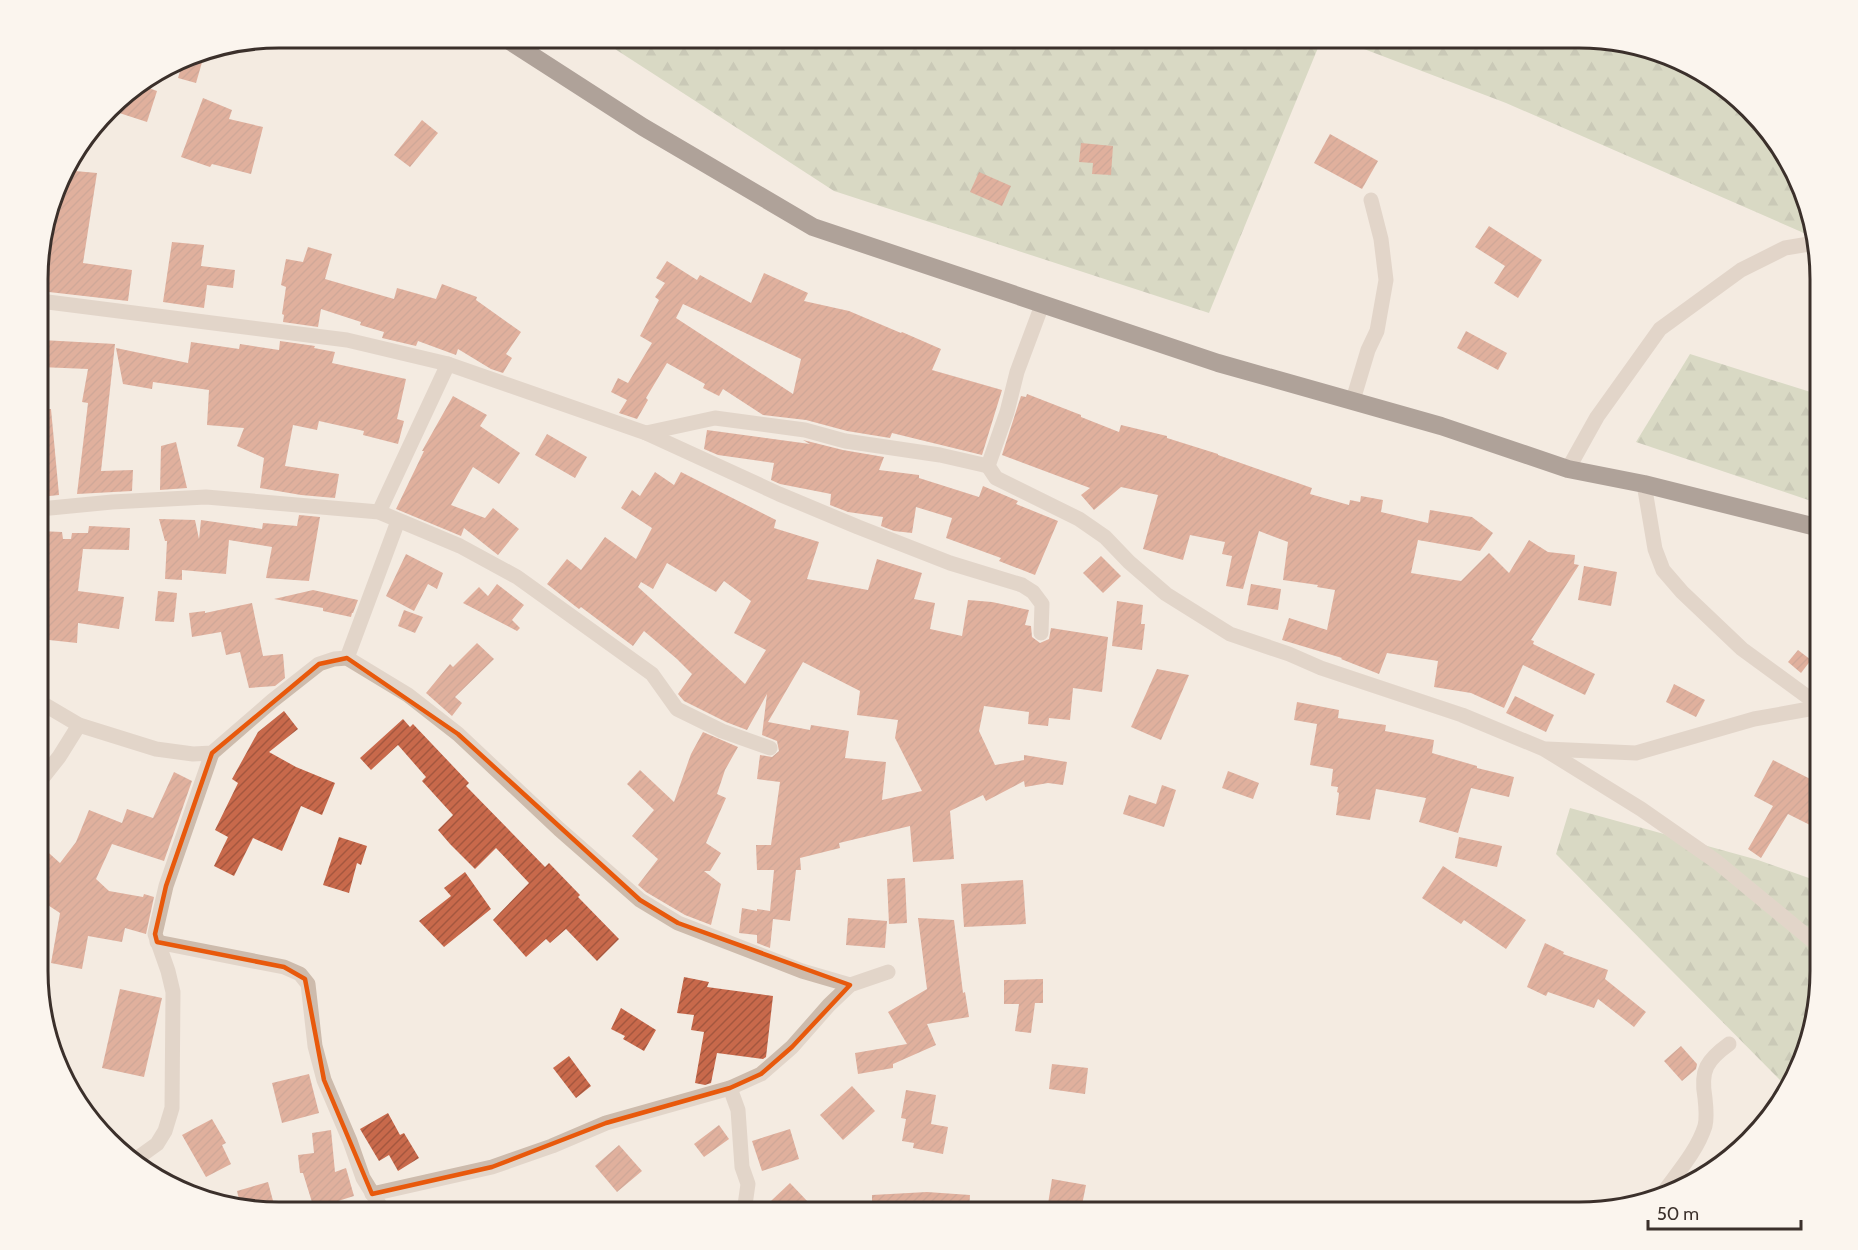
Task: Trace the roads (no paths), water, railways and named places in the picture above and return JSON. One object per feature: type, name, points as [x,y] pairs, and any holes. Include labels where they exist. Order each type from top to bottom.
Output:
[{"type":"highway","points":[[521,48],[643,127],[813,227],[1218,363],[1441,426],[1568,469],[1644,484],[1810,526]]},
{"type":"street","points":[[1353,400],[1368,350],[1377,332],[1386,280],[1381,239],[1371,200]]},
{"type":"street","points":[[1568,469],[1597,417],[1659,329],[1741,270],[1785,248],[1807,244]]},
{"type":"street","points":[[48,302],[346,340],[448,364],[646,433],[778,494],[950,563],[1022,585],[1033,592],[1042,604],[1041,633]]},
{"type":"street","points":[[988,466],[1007,412],[1017,372],[1042,305]]},
{"type":"street","points":[[379,512],[448,364]]},
{"type":"street","points":[[646,433],[715,418],[804,430],[846,441],[940,455],[988,466],[996,478],[1079,519],[1105,537],[1129,562],[1166,594],[1230,634],[1289,654],[1321,668],[1462,715],[1544,749],[1641,809],[1717,862],[1810,939]]},
{"type":"street","points":[[1644,484],[1654,549],[1663,570],[1682,592],[1742,649],[1810,699]]},
{"type":"street","points":[[48,508],[206,497],[379,512],[460,546],[517,577],[652,674],[677,710],[722,731],[770,748]]},
{"type":"street","points":[[347,658],[398,521]]},
{"type":"street","points":[[141,1156],[157,1144],[165,1131],[172,1108],[173,992],[155,934],[166,886],[212,753],[319,664],[334,658],[347,658],[408,695],[458,734],[550,821],[640,900],[678,923],[802,971],[850,985]]},
{"type":"street","points":[[48,707],[79,725],[156,749],[193,754],[212,753]]},
{"type":"street","points":[[1544,749],[1636,753],[1754,719],[1810,708]]},
{"type":"street","points":[[48,771],[79,725]]},
{"type":"street","points":[[157,942],[284,967],[300,974],[305,979],[310,995],[315,1046],[324,1080],[374,1202]]},
{"type":"street","points":[[384,1202],[552,1146],[606,1123],[730,1088],[761,1074],[792,1047],[850,985],[888,972]]},
{"type":"street","points":[[1670,1183],[1697,1144],[1706,1123],[1703,1086],[1705,1069],[1714,1055],[1729,1044]]},
{"type":"street","points":[[730,1088],[738,1110],[742,1167],[748,1184],[745,1202]]}]
